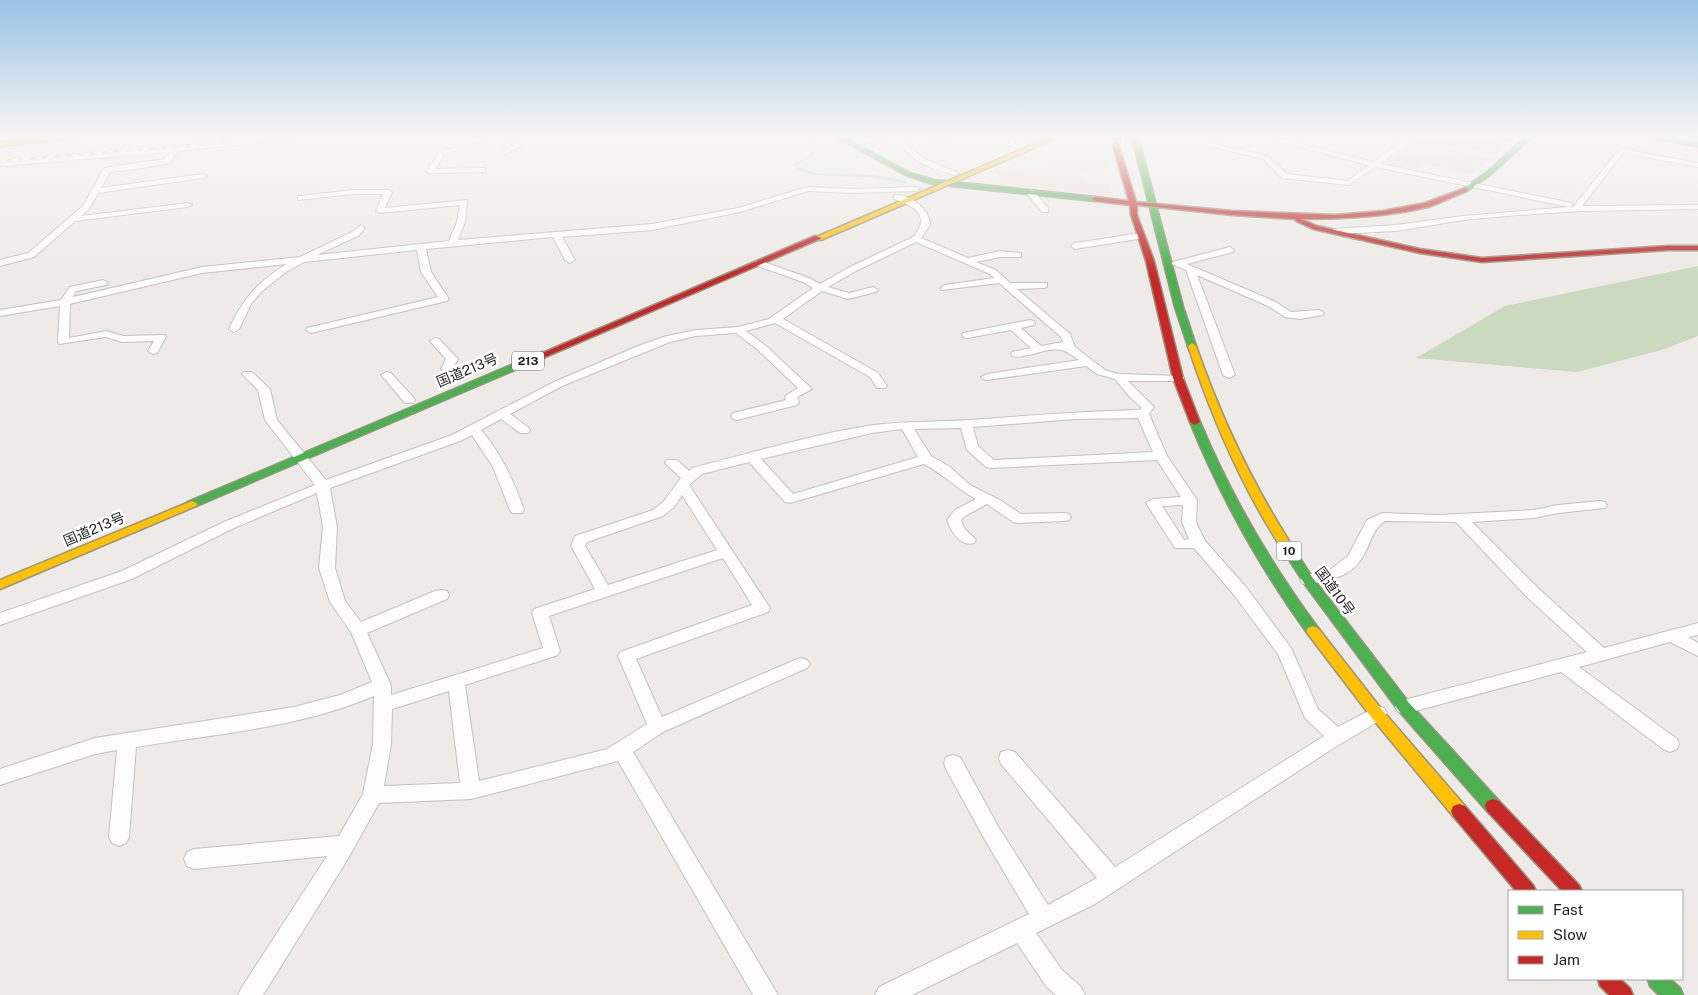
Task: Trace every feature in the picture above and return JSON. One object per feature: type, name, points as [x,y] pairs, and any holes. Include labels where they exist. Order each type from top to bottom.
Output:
[{"type":"main road","name":"国道213号","points":[[298,448],[758,264],[902,199],[916,189],[930,183]]},
{"type":"main road","points":[[942,183],[1247,214],[1287,216],[1401,210],[1432,203],[1477,183]]},
{"type":"main road","name":"10","points":[[1127,183],[1133,202],[1134,215],[1150,261],[1178,378],[1207,453],[1226,493],[1262,556],[1308,624],[1377,714],[1525,890]]},
{"type":"main road","name":"国道10号","points":[[1147,183],[1152,204],[1174,264],[1196,359],[1234,457],[1262,509],[1308,580],[1404,707],[1572,890]]},
{"type":"main road","name":"国道213号","points":[[0,585],[298,448],[460,378],[902,199],[945,184]]},
{"type":"main road","points":[[1287,216],[1316,228],[1420,251],[1482,260],[1668,248],[1698,248]]},
{"type":"main road","points":[[1608,980],[1623,995]]},
{"type":"main road","points":[[1658,980],[1673,995]]},
{"type":"street","points":[[0,263],[31,255],[86,207],[99,183]]},
{"type":"street","points":[[95,191],[149,183]]},
{"type":"street","points":[[1462,183],[1580,208]]},
{"type":"street","points":[[1580,208],[1598,183]]},
{"type":"street","points":[[0,313],[65,302],[202,270],[556,234],[652,227],[756,206],[790,193],[807,189],[853,191],[916,189]]},
{"type":"street","points":[[301,198],[353,192],[388,192],[380,211],[464,202],[461,222],[452,244]]},
{"type":"street","points":[[1030,192],[1045,210]]},
{"type":"street","points":[[1336,231],[1396,228],[1463,218],[1580,208],[1695,207],[1698,198]]},
{"type":"street","points":[[0,620],[127,575],[229,526],[323,486],[456,438],[500,413],[558,384],[650,345],[696,333],[755,327],[775,319],[820,288],[916,239],[924,232],[927,223],[924,214],[902,199]]},
{"type":"street","points":[[73,219],[188,205]]},
{"type":"street","points":[[234,329],[248,301],[267,281],[300,260],[355,234],[361,228]]},
{"type":"street","points":[[556,234],[570,260]]},
{"type":"street","points":[[1075,246],[1142,236]]},
{"type":"street","points":[[916,239],[993,272],[1066,336],[1070,348]]},
{"type":"street","points":[[311,330],[444,299],[426,272],[421,247]]},
{"type":"street","points":[[1174,264],[1230,250]]},
{"type":"street","points":[[966,261],[1000,254],[1018,255]]},
{"type":"street","points":[[758,264],[806,280],[820,288],[848,296],[873,290]]},
{"type":"street","points":[[1174,264],[1190,268],[1272,304],[1295,318],[1319,314]]},
{"type":"street","points":[[1190,268],[1229,375]]},
{"type":"street","points":[[103,283],[73,289],[65,302],[63,342],[106,334],[122,339],[161,337],[153,351]]},
{"type":"street","points":[[945,288],[1005,283],[1044,285]]},
{"type":"street","points":[[775,319],[874,375],[881,386]]},
{"type":"street","points":[[967,335],[1030,323]]},
{"type":"street","points":[[1013,326],[1040,350]]},
{"type":"street","points":[[737,416],[793,402],[792,396],[806,389],[762,348],[738,330]]},
{"type":"street","points":[[435,342],[452,359],[447,369],[460,378]]},
{"type":"street","points":[[1016,354],[1060,346],[1070,348],[1101,372],[1119,377],[1178,378]]},
{"type":"street","points":[[987,377],[1088,362]]},
{"type":"street","points":[[248,374],[264,389],[271,420],[298,448],[323,486],[330,526],[327,568],[338,602],[358,630],[382,685],[383,705],[382,744],[373,795],[250,995]]},
{"type":"street","points":[[388,375],[409,400]]},
{"type":"street","points":[[1119,377],[1133,394],[1148,407],[1143,414]]},
{"type":"street","points":[[500,413],[524,430]]},
{"type":"street","points":[[604,592],[578,546],[580,539],[658,513],[669,504],[684,480],[697,472],[872,429],[906,425],[966,424],[1075,415],[1143,414]]},
{"type":"street","points":[[1143,414],[1161,456],[1190,500],[1189,522],[1198,543],[1240,591],[1285,652],[1311,713],[1337,737]]},
{"type":"street","points":[[966,424],[972,447],[991,464],[1161,456]]},
{"type":"street","points":[[906,425],[926,459],[945,470],[965,488],[987,499],[1018,519],[1064,517]]},
{"type":"street","points":[[473,428],[486,442],[511,490],[518,510]]},
{"type":"street","points":[[753,458],[790,499],[926,459]]},
{"type":"street","points":[[657,727],[626,656],[762,608],[672,463]]},
{"type":"street","points":[[969,540],[958,530],[954,520],[960,513],[987,499]]},
{"type":"street","points":[[1190,500],[1152,503],[1180,545],[1198,543]]},
{"type":"street","points":[[1308,580],[1336,573],[1354,559],[1372,523],[1382,517],[1460,518],[1534,514],[1558,509],[1600,505]]},
{"type":"street","points":[[1460,518],[1534,593],[1601,655]]},
{"type":"street","points":[[383,705],[552,651],[540,613],[726,552]]},
{"type":"street","points":[[358,630],[441,595]]},
{"type":"street","points":[[887,995],[1087,897],[1337,737],[1377,714],[1698,630]]},
{"type":"street","points":[[1672,636],[1698,650]]},
{"type":"street","points":[[373,795],[471,791],[612,755],[657,727],[800,664]]},
{"type":"street","points":[[1564,664],[1670,744]]},
{"type":"street","points":[[456,682],[471,791]]},
{"type":"street","points":[[0,777],[95,746],[294,714],[344,700],[382,685]]},
{"type":"street","points":[[119,837],[127,740]]},
{"type":"street","points":[[621,749],[766,995]]},
{"type":"street","points":[[1008,758],[1112,880]]},
{"type":"street","points":[[953,763],[992,834],[1044,918]]},
{"type":"street","points":[[194,859],[344,845]]},
{"type":"street","points":[[1020,929],[1054,978],[1073,995]]},
{"type":"shaded area","points":[[1000,183],[1094,183],[1110,185],[1113,195],[1107,198],[999,186]]},
{"type":"green space","points":[[1698,266],[1698,336],[1662,350],[1577,372],[1416,358],[1505,306]]},
{"type":"traffic: fast","points":[[947,183],[1095,199]]},
{"type":"traffic: fast","points":[[1147,183],[1179,307],[1192,346]]},
{"type":"traffic: fast","points":[[1465,190],[1474,183]]},
{"type":"traffic: fast","points":[[192,504],[542,355]]},
{"type":"traffic: fast","points":[[1195,422],[1206,450],[1247,531],[1278,582],[1313,631]]},
{"type":"traffic: fast","points":[[1283,541],[1308,580],[1404,707],[1493,806]]},
{"type":"traffic: fast","points":[[1658,980],[1673,995]]},
{"type":"traffic: slow","points":[[818,238],[947,183]]},
{"type":"traffic: slow","points":[[1192,346],[1210,397],[1231,447],[1255,494],[1283,541]]},
{"type":"traffic: slow","points":[[0,585],[192,504]]},
{"type":"traffic: slow","points":[[1313,631],[1377,714],[1459,811]]},
{"type":"traffic: jam","points":[[1127,183],[1133,202],[1134,215],[1150,261],[1178,378],[1195,422]]},
{"type":"traffic: jam","points":[[1095,199],[1183,209],[1284,217],[1335,217],[1383,213],[1427,205],[1465,190]]},
{"type":"traffic: jam","points":[[1298,220],[1315,228],[1420,251],[1482,260],[1668,248],[1698,248]]},
{"type":"traffic: jam","points":[[542,355],[818,238]]},
{"type":"traffic: jam","points":[[1493,806],[1572,890]]},
{"type":"traffic: jam","points":[[1459,811],[1526,890]]},
{"type":"traffic: jam","points":[[1608,980],[1623,995]]}]
